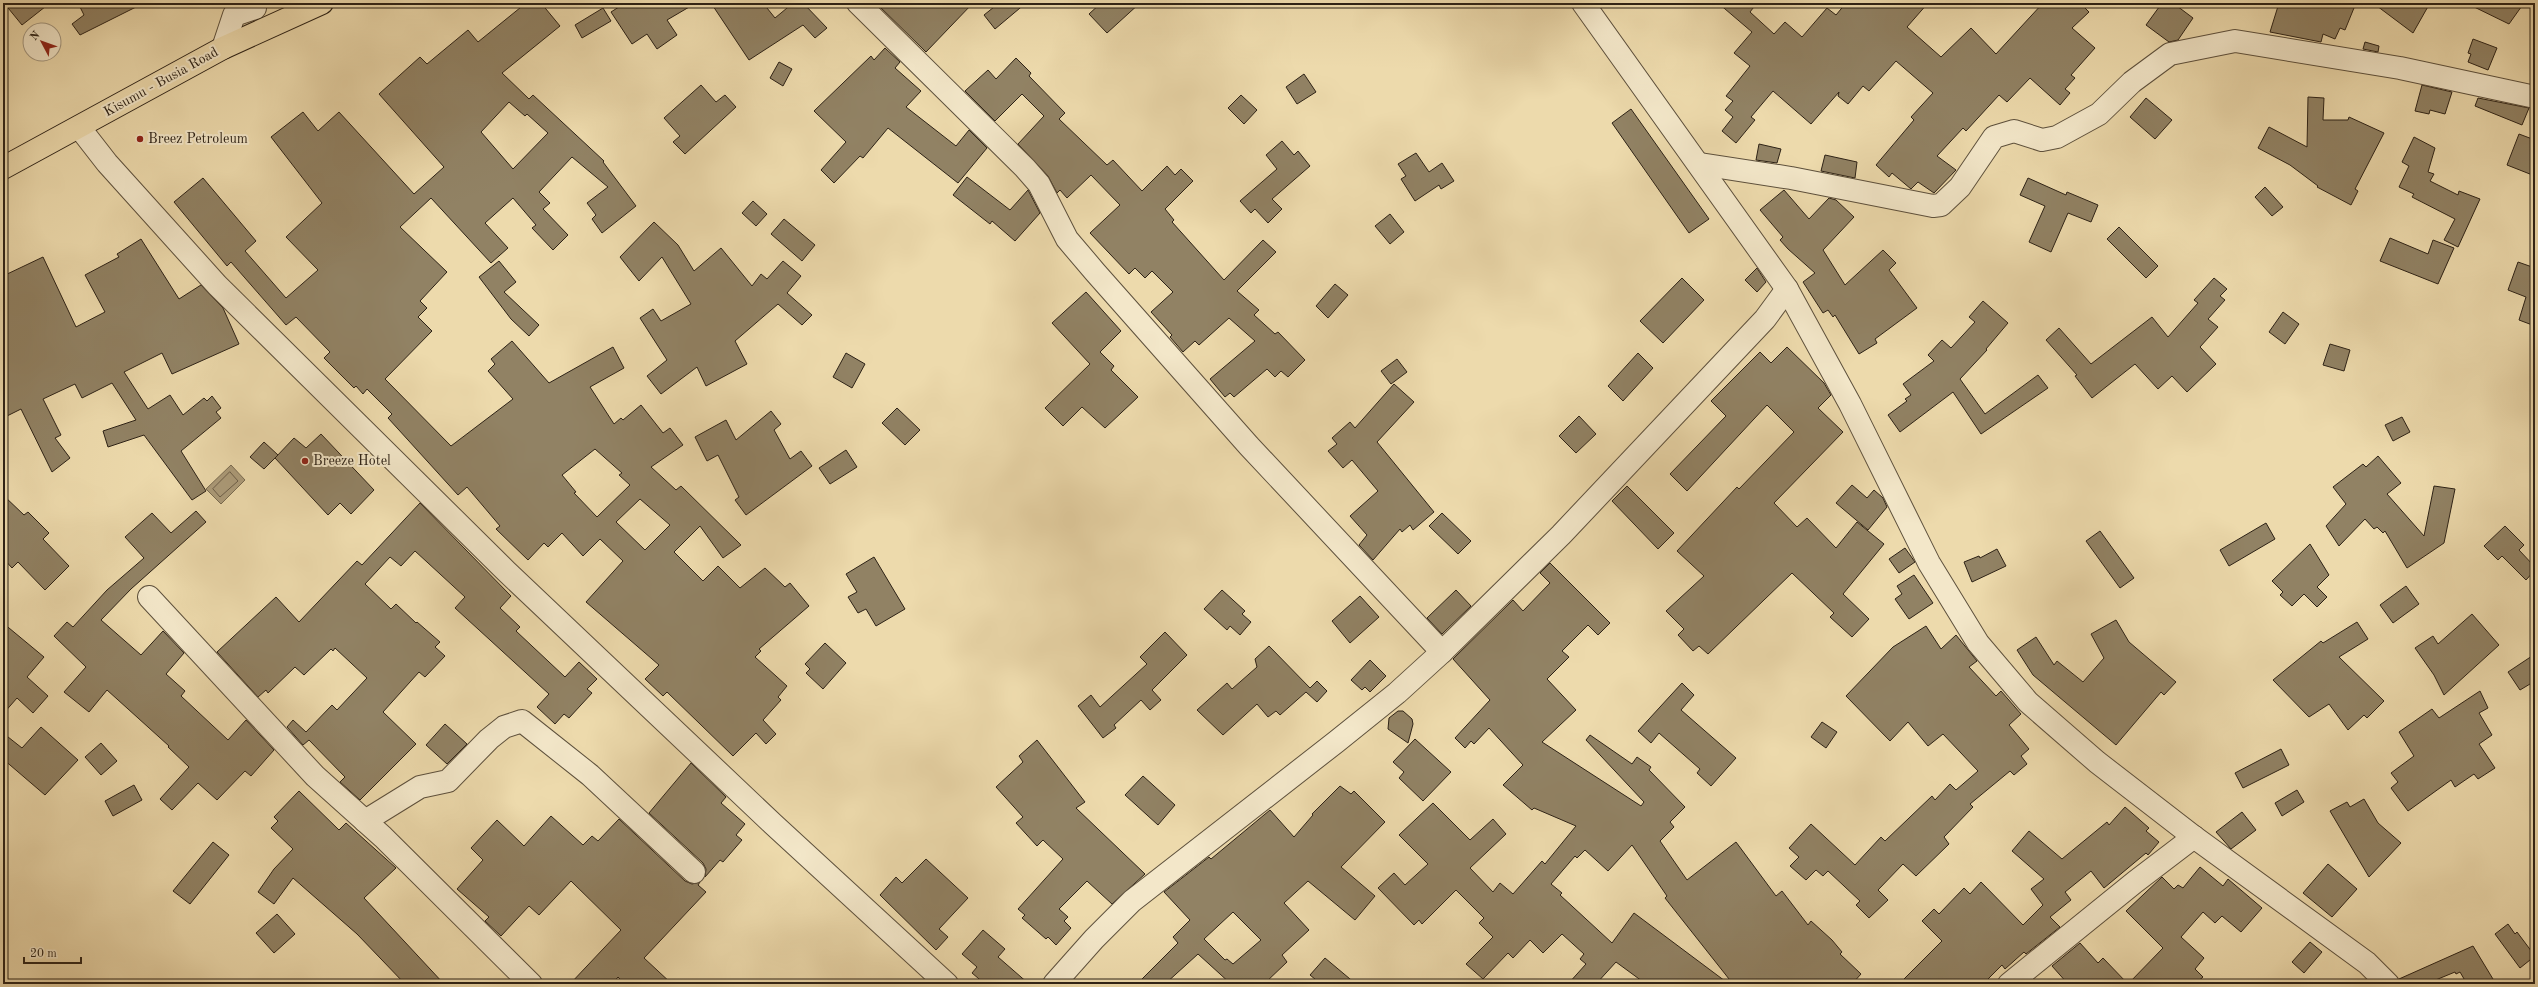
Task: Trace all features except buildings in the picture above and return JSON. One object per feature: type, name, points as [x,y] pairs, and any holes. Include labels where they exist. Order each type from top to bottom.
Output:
[{"type":"highway","name":"Kisumu - Busia Road","points":[[3,168],[223,48],[322,3]]},
{"type":"street","points":[[858,3],[1025,168],[1039,184],[1067,239],[1095,272],[1249,446],[1442,652]]},
{"type":"street","points":[[1583,3],[1700,164],[1787,289],[1850,404],[1929,563],[1978,643],[2028,702],[2097,762],[2194,838],[2367,963],[2388,984]]},
{"type":"street","points":[[223,48],[234,15],[258,4]]},
{"type":"street","points":[[1700,164],[1791,178],[1933,206],[1941,206],[1960,186],[1994,137],[2014,131],[2042,140],[2057,137],[2098,114],[2132,82],[2170,54],[2235,41],[2400,68],[2535,97]]},
{"type":"street","points":[[79,127],[122,180],[217,285],[489,554],[600,663],[947,984]]},
{"type":"street","points":[[1054,984],[1094,939],[1132,901],[1355,727],[1442,652],[1561,535],[1765,318],[1787,289]]},
{"type":"street","points":[[149,597],[315,776],[365,821],[531,984]]},
{"type":"street","points":[[365,821],[420,787],[448,781],[489,739],[504,727],[522,721],[590,775],[694,872]]},
{"type":"street","points":[[2009,984],[2135,882],[2194,838]]},
{"type":"water","points":[[231,465],[245,480],[221,504],[206,489]]},
{"type":"place","name":"Breez Petroleum","points":[[140,139]]},
{"type":"place","name":"Breeze Hotel","points":[[305,461]]}]
